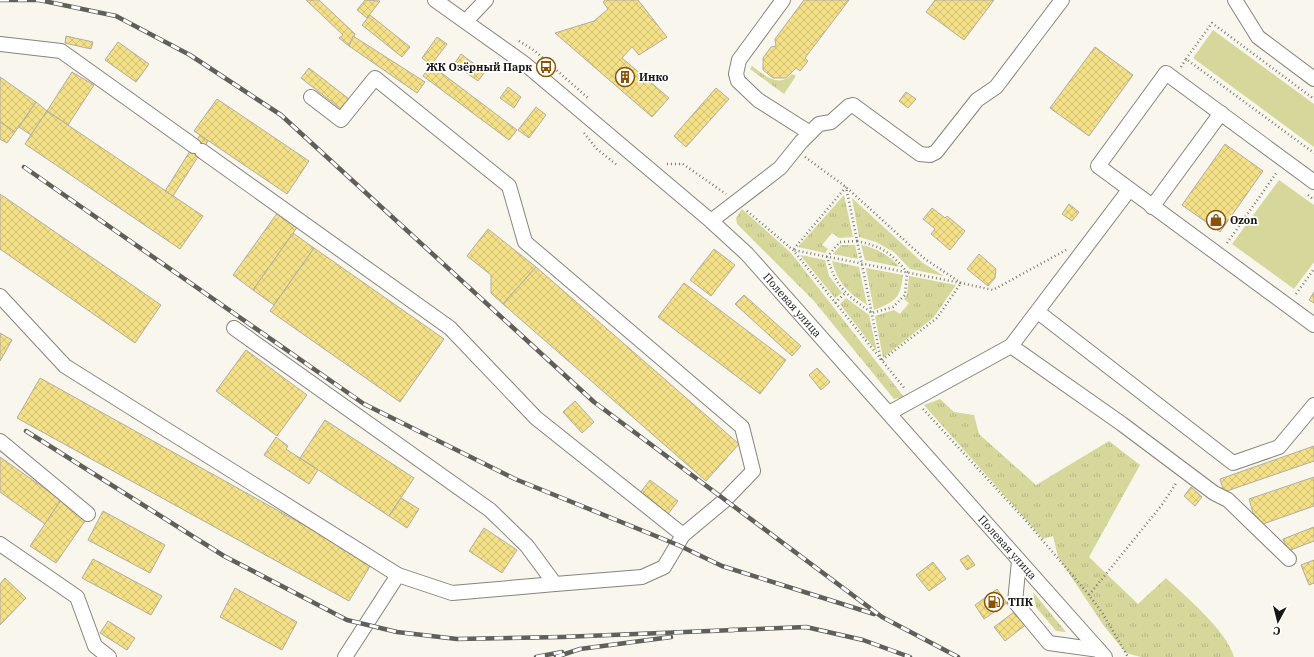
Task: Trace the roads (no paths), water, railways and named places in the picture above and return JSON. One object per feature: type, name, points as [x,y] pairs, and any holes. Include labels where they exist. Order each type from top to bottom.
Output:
[{"type":"street","name":"Полевая улица","points":[[435,0],[526,64],[711,221],[747,254],[1102,654]]},
{"type":"street","points":[[466,21],[486,0]]},
{"type":"street","points":[[784,0],[739,60],[736,74],[738,82],[758,100],[810,133]]},
{"type":"street","points":[[711,221],[780,168],[819,124],[831,122],[849,106],[853,105],[920,154],[930,155],[936,152],[977,100],[996,86],[1062,0]]},
{"type":"street","points":[[1235,0],[1258,37],[1314,79]]},
{"type":"street","points":[[0,44],[61,52],[450,328],[536,418],[683,535]]},
{"type":"street","points":[[1314,182],[1166,73],[1098,166],[1314,325]]},
{"type":"street","points":[[0,296],[65,366],[398,576],[452,593],[642,576],[664,567],[683,535],[725,500],[753,471],[742,427],[525,242],[509,186],[375,78],[341,120],[311,97]]},
{"type":"street","points":[[1152,207],[1221,113]]},
{"type":"street","points":[[889,413],[1011,346],[1129,190]]},
{"type":"street","points":[[1038,312],[1233,463],[1279,448],[1314,405]]},
{"type":"street","points":[[234,328],[490,510],[527,546],[555,584]]},
{"type":"street","points":[[1011,346],[1122,424],[1214,493],[1228,500],[1289,559]]},
{"type":"street","points":[[0,441],[88,514]]},
{"type":"street","points":[[0,544],[77,597],[95,646],[109,657]]},
{"type":"street","points":[[1019,560],[1015,602],[1049,642],[1102,654]]},
{"type":"street","points":[[345,657],[398,576]]},
{"type":"railway","points":[[0,0],[39,0],[116,16],[190,55],[281,115],[594,402],[882,617],[958,657]]},
{"type":"railway","points":[[24,167],[364,404],[515,479],[678,545],[722,566],[874,614]]},
{"type":"railway","points":[[26,431],[224,556],[347,620],[397,632],[457,639],[562,637],[734,630]]},
{"type":"railway","points":[[729,630],[806,627],[863,640],[910,657]]},
{"type":"railway","points":[[556,657],[580,649],[671,637]]},
{"type":"railway","points":[[536,657],[562,652]]},
{"type":"place","name":"ЖК Озёрный Парк","points":[[546,67]]},
{"type":"place","name":"Инко","points":[[625,77]]},
{"type":"place","name":"Ozon","points":[[1216,220]]},
{"type":"place","name":"ТПК","points":[[994,602]]}]
